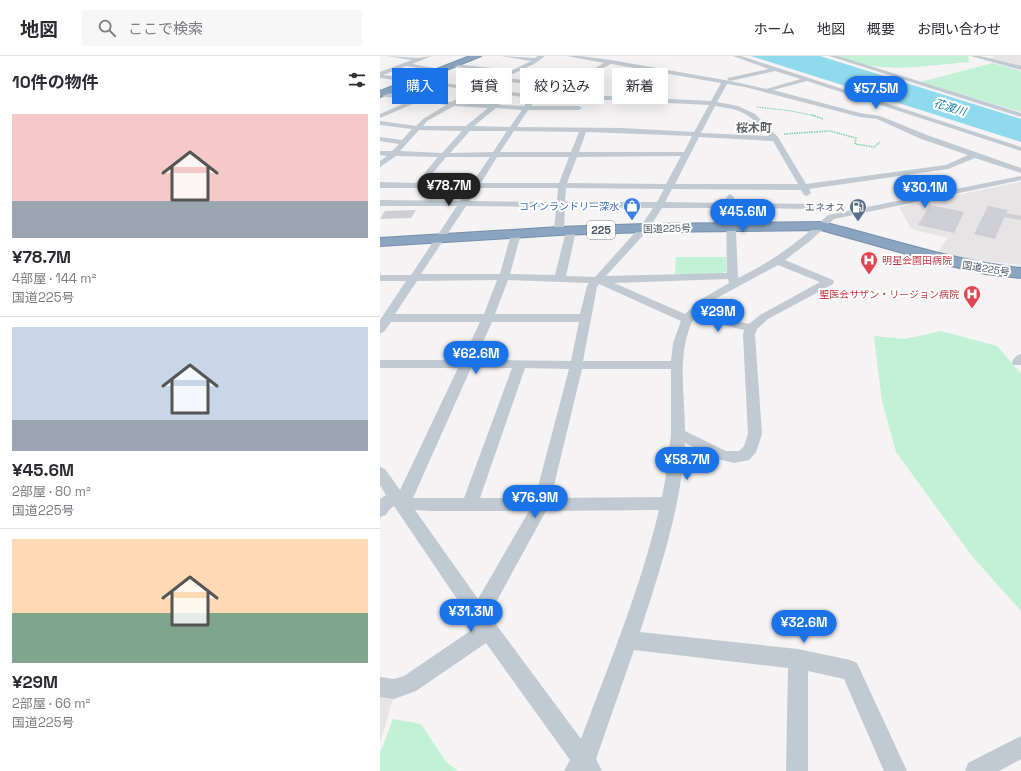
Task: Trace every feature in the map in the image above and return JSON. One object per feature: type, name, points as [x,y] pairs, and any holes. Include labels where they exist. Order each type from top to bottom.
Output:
[{"type":"highway","points":[[446,68],[474,56]]},
{"type":"highway","points":[[380,94],[392,89]]},
{"type":"highway","name":"国道225号","points":[[380,242],[565,231],[732,227],[818,216],[957,263],[986,269],[1021,272]]},
{"type":"street","points":[[380,75],[429,56]]},
{"type":"street","points":[[504,56],[535,60]]},
{"type":"street","points":[[512,72],[532,63],[542,56]]},
{"type":"street","points":[[570,56],[592,57],[611,62],[724,81],[767,90],[860,115],[878,116],[924,137],[1021,170]]},
{"type":"street","points":[[736,56],[1021,148]]},
{"type":"street","points":[[832,56],[1021,115]]},
{"type":"street","points":[[974,56],[1021,68]]},
{"type":"street","points":[[987,59],[996,56]]},
{"type":"street","points":[[389,57],[420,59]]},
{"type":"street","points":[[600,68],[611,62]]},
{"type":"street","points":[[455,64],[484,68]]},
{"type":"street","points":[[405,65],[427,68]]},
{"type":"street","points":[[724,81],[775,69]]},
{"type":"street","points":[[380,75],[392,77]]},
{"type":"street","points":[[767,90],[809,79]]},
{"type":"street","points":[[380,687],[394,689],[409,684],[484,623],[541,505],[576,365],[592,286],[645,228],[660,204],[724,81]]},
{"type":"street","points":[[830,94],[843,90]]},
{"type":"street","points":[[380,94],[392,96]]},
{"type":"street","points":[[804,101],[817,97]]},
{"type":"street","points":[[583,768],[628,640],[652,564],[669,503],[676,462],[678,434],[679,341],[690,316],[710,298],[734,280],[778,261],[815,234],[818,216],[803,187],[773,137],[753,115],[736,107],[713,103],[604,99]]},
{"type":"street","points":[[380,165],[393,154],[430,116],[456,102]]},
{"type":"street","points":[[380,116],[408,104]]},
{"type":"street","points":[[448,104],[577,111],[583,104]]},
{"type":"street","points":[[418,185],[468,128],[496,104]]},
{"type":"street","points":[[380,329],[477,185],[529,104]]},
{"type":"street","points":[[578,122],[590,123],[600,130]]},
{"type":"street","points":[[380,123],[418,128],[600,130],[773,137]]},
{"type":"street","points":[[560,278],[565,231],[561,204],[562,186],[572,155],[583,130]]},
{"type":"street","points":[[380,139],[404,142]]},
{"type":"street","points":[[380,153],[572,155],[686,154]]},
{"type":"street","points":[[380,185],[803,187],[948,167],[975,155]]},
{"type":"street","points":[[380,211],[383,203],[660,204],[731,205],[831,217],[1021,178]]},
{"type":"street","points":[[729,187],[734,280]]},
{"type":"street","points":[[400,500],[488,318],[504,278],[516,234]]},
{"type":"street","points":[[678,434],[689,437],[723,456],[739,457],[749,452],[753,445],[755,434],[749,335],[751,328],[764,316],[829,282],[778,261]]},
{"type":"street","points":[[380,278],[734,280]]},
{"type":"street","points":[[597,280],[680,317],[690,316],[751,328]]},
{"type":"street","points":[[388,318],[586,318]]},
{"type":"street","points":[[380,364],[678,365]]},
{"type":"street","points":[[470,504],[520,364]]},
{"type":"street","points":[[380,473],[583,768]]},
{"type":"street","points":[[380,510],[383,505],[400,500],[426,506],[470,504],[541,505],[669,503]]},
{"type":"street","points":[[628,640],[798,659],[850,670],[896,771]]},
{"type":"street","points":[[797,771],[798,659]]},
{"type":"street","points":[[976,771],[1021,747]]},
{"type":"path","points":[[736,107],[743,106],[799,112],[824,119]]},
{"type":"path","points":[[773,137],[830,131],[856,138],[855,144],[874,147],[880,142]]},
{"type":"shaded area","points":[[996,56],[1021,56],[1021,68],[987,59]]},
{"type":"shaded area","points":[[1021,182],[1021,265],[976,260],[936,253],[948,238],[911,229],[899,207]]},
{"type":"shaded area","points":[[380,693],[394,695],[380,743]]},
{"type":"green space","points":[[839,56],[968,56],[969,62],[897,68],[868,65],[854,62]]},
{"type":"green space","points":[[993,63],[1021,71],[1021,112],[920,82]]},
{"type":"green space","points":[[676,257],[726,257],[727,271],[720,274],[675,274]]},
{"type":"green space","points":[[941,331],[997,346],[1021,374],[1021,611],[972,556],[896,452],[882,401],[874,336],[905,339]]},
{"type":"green space","points":[[393,719],[421,724],[446,762],[458,771],[380,771],[380,752]]},
{"type":"water","name":"花渡川","points":[[751,56],[820,56],[1021,119],[1021,142]]},
{"type":"building","points":[[930,205],[964,212],[954,233],[918,225]]},
{"type":"building","points":[[988,206],[1008,210],[1006,213],[1021,216],[1021,220],[1004,217],[995,239],[974,234]]},
{"type":"building","points":[[416,210],[411,218],[380,219],[385,211]]},
{"type":"place","name":"コインランドリー深水","points":[[632,221]]},
{"type":"place","name":"エネオス","points":[[858,222]]},
{"type":"place","name":"明星会園田病院","points":[[869,275]]},
{"type":"place","name":"聖医会サザン・リージョン病院","points":[[972,309]]},
{"type":"district","name":"桜木町","points":[[754,128]]}]
